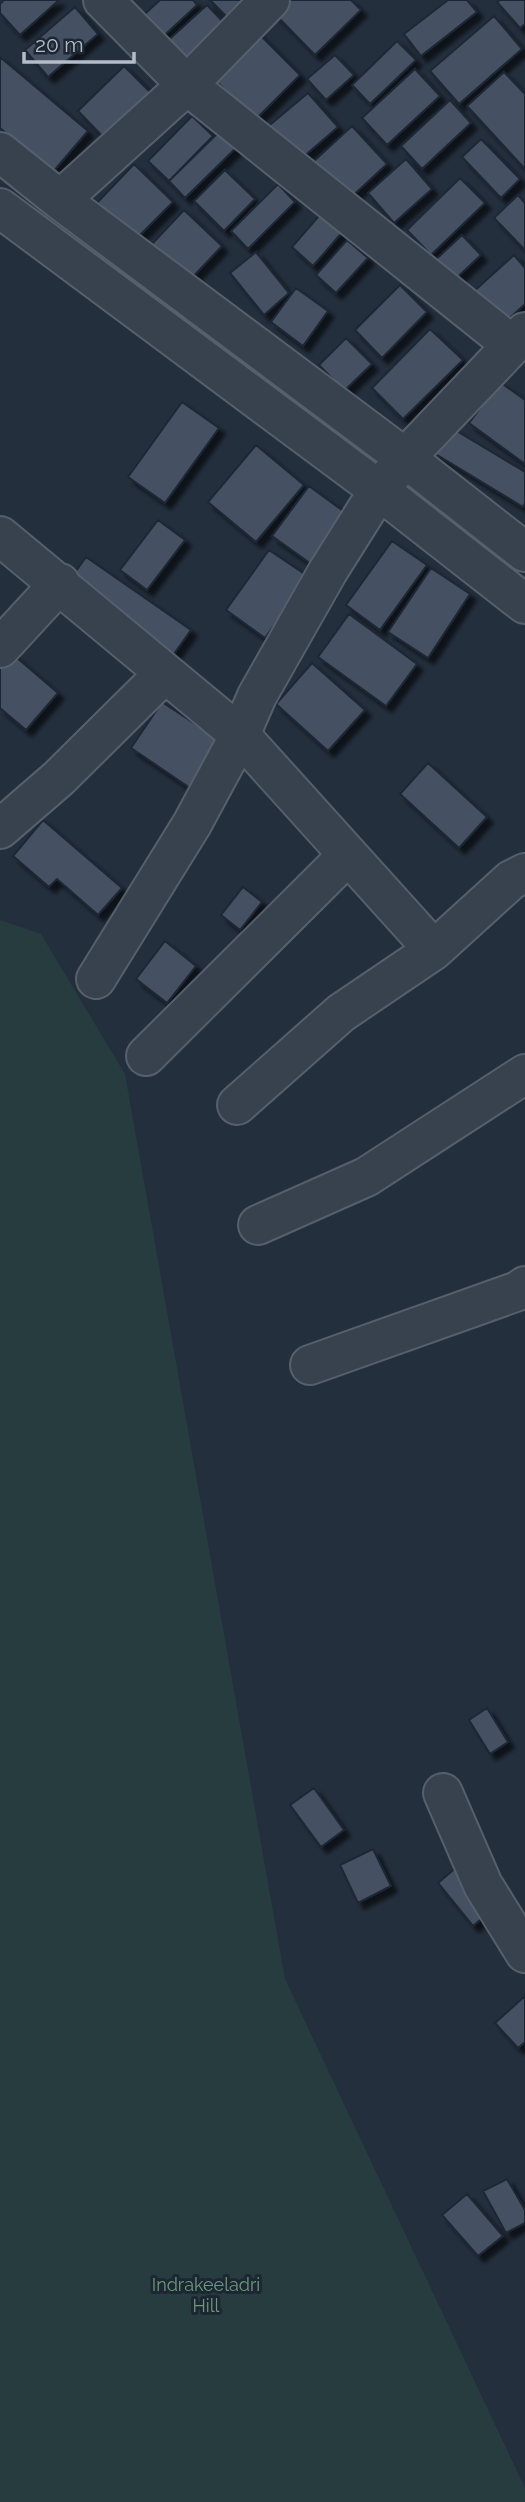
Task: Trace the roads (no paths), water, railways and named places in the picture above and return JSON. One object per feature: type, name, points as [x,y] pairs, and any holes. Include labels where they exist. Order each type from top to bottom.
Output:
[{"type":"street","points":[[96,979],[192,824],[264,685],[328,571],[379,490],[405,458],[519,339],[187,85],[103,0]]},
{"type":"street","points":[[60,200],[187,85],[270,0]]},
{"type":"street","points":[[0,152],[525,552]]},
{"type":"street","points":[[0,208],[379,490],[525,604]]},
{"type":"street","points":[[0,536],[60,583],[240,735],[434,950]]},
{"type":"street","points":[[0,648],[60,583]]},
{"type":"street","points":[[0,828],[59,778],[165,673]]},
{"type":"street","points":[[146,1056],[348,855]]},
{"type":"street","points":[[237,1105],[341,1013],[434,950],[511,880],[525,873]]},
{"type":"street","points":[[258,1225],[366,1177],[525,1074]]},
{"type":"street","points":[[310,1365],[518,1291],[525,1286]]},
{"type":"street","points":[[443,1793],[483,1885],[525,1953]]},
{"type":"park label","name":"Indrakeeladri Hill","points":[[206,2295]]}]
